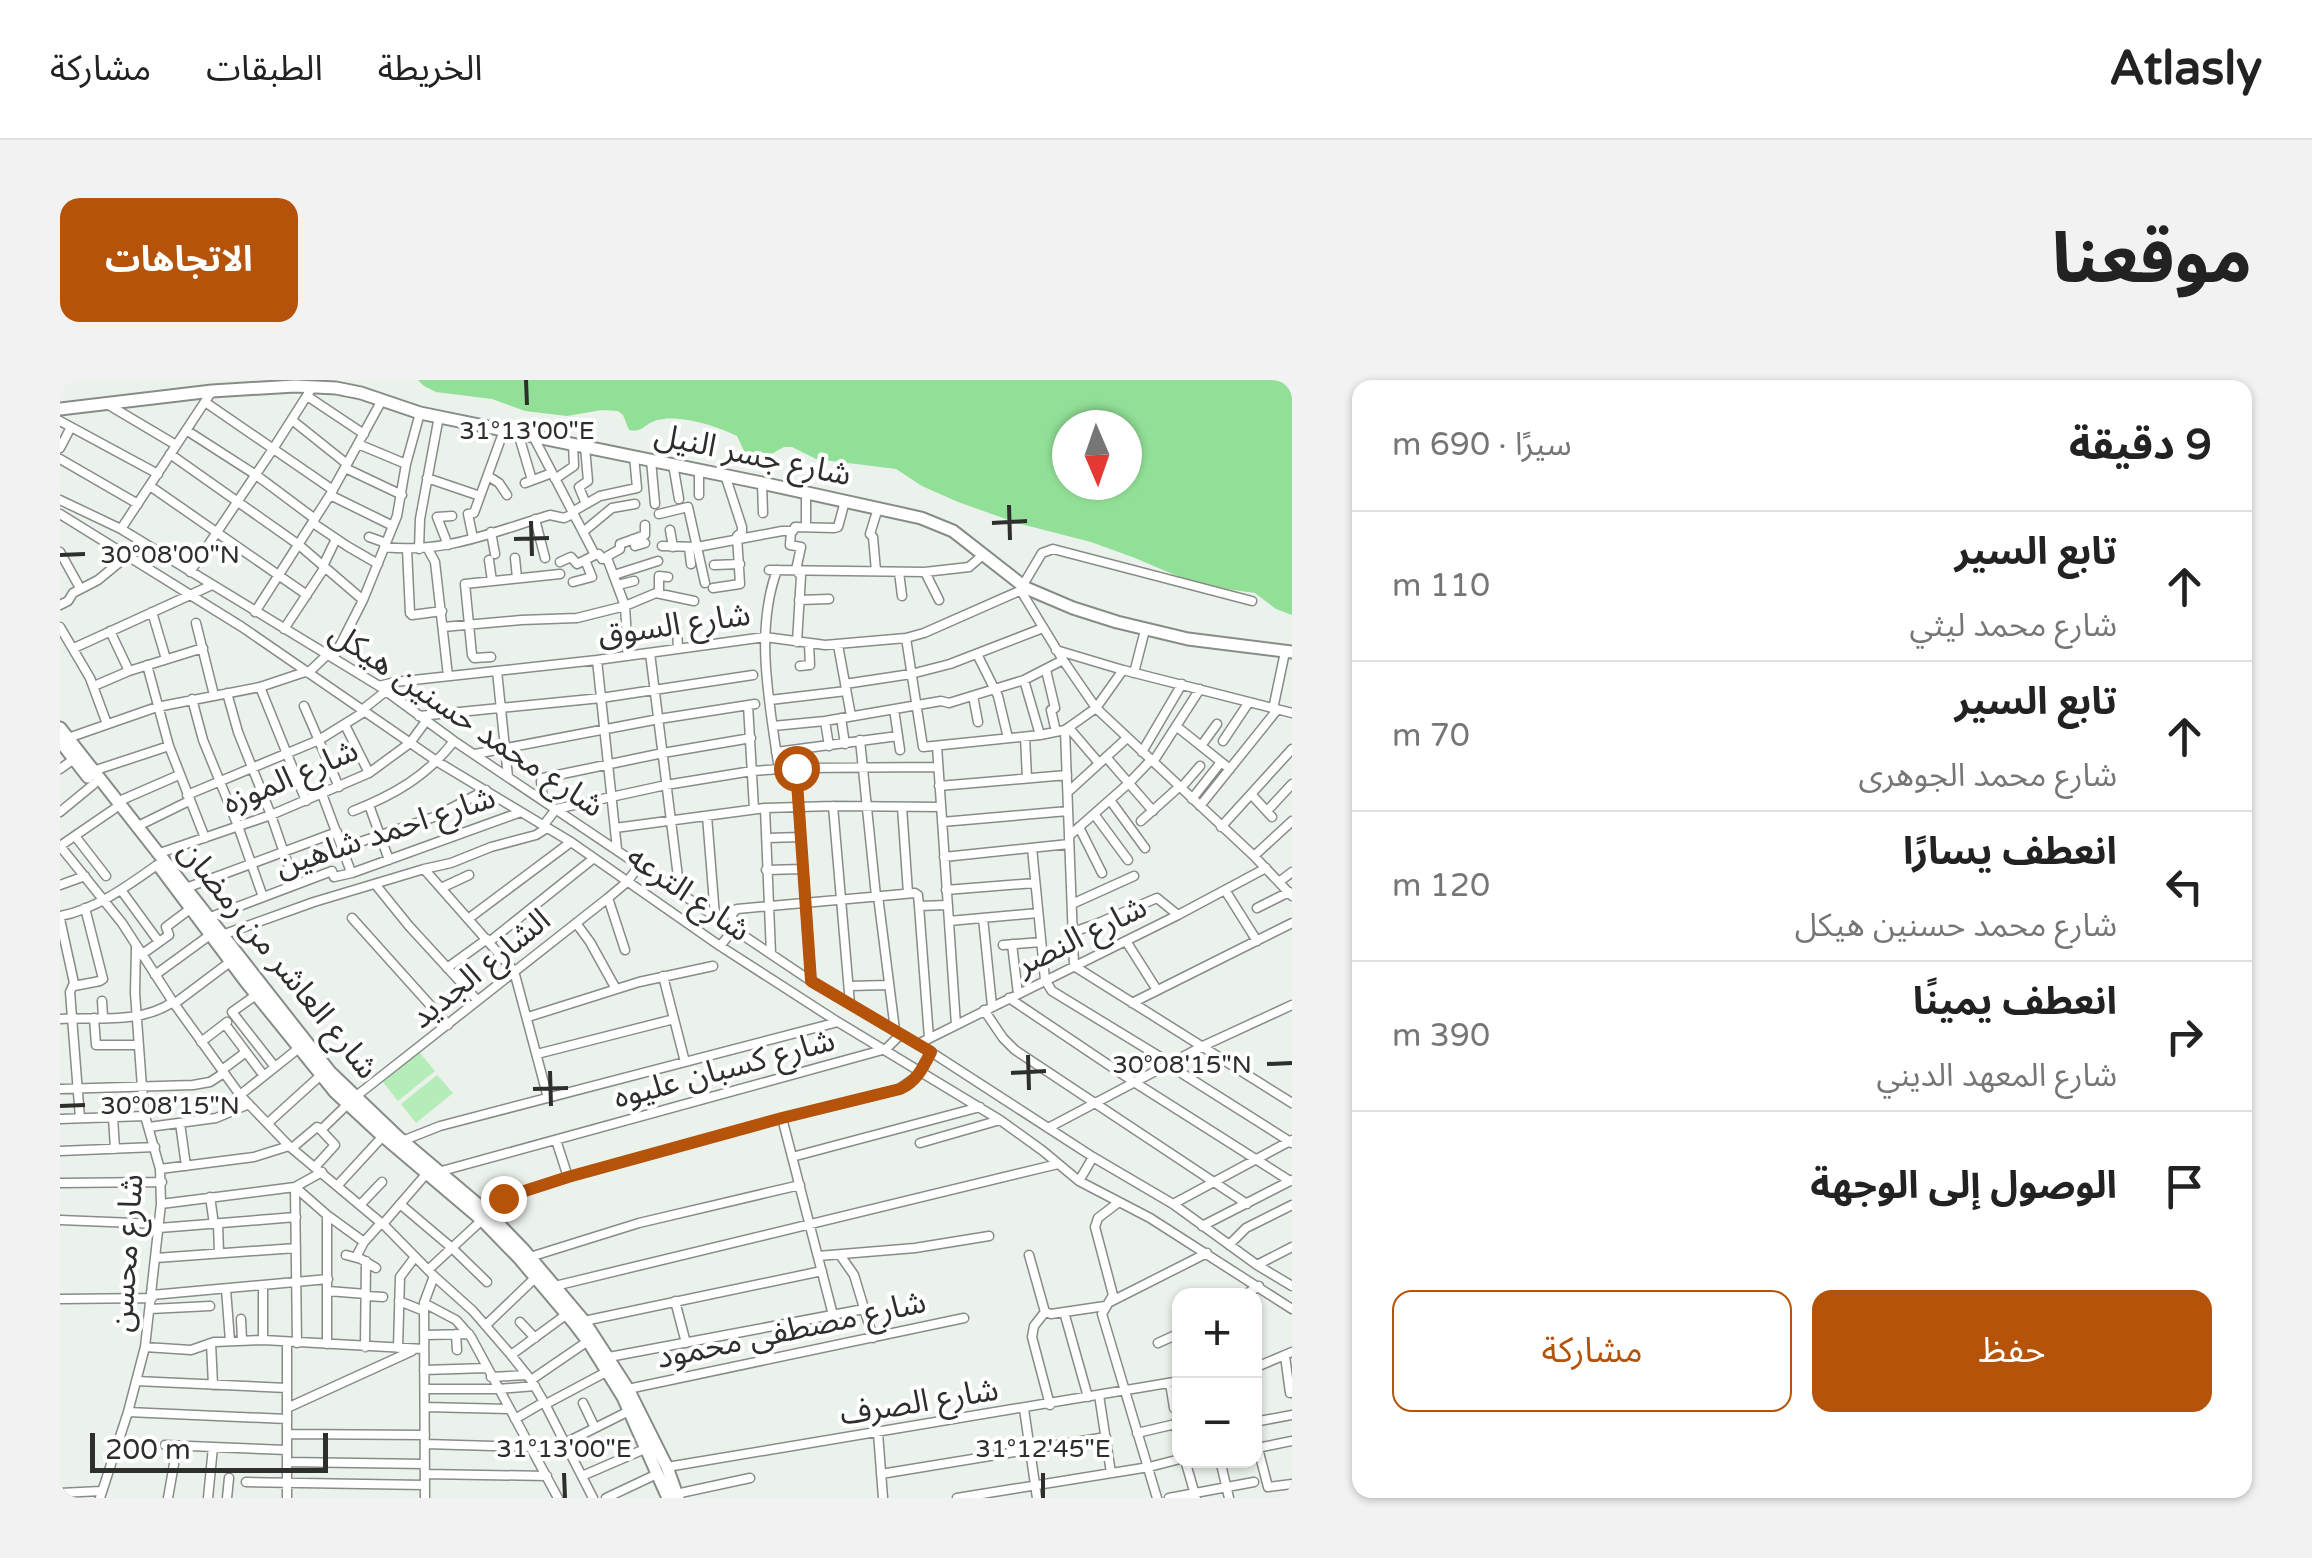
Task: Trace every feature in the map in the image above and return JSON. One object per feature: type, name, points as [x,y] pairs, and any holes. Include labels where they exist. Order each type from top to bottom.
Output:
[{"type":"main road","name":"شارع جسر النيل","points":[[60,409],[208,396],[361,393],[420,412],[762,482],[938,524],[984,554],[1023,588],[1073,608],[1188,639],[1289,652]]},
{"type":"main road","name":"شارع العاشر من رمضان","points":[[63,736],[74,759],[94,778]]},
{"type":"main road","name":"شارع العاشر من رمضان","points":[[63,736],[157,860],[186,888],[208,918],[230,962],[250,979],[256,995],[321,1075],[402,1140],[433,1172]]},
{"type":"main road","name":"شارع العاشر من رمضان","points":[[115,806],[136,826],[190,909],[383,1136],[485,1216],[530,1256],[556,1286],[628,1388],[650,1446]]},
{"type":"main road","name":"شارع العاشر من رمضان","points":[[485,1216],[588,1340],[650,1446],[674,1497]]},
{"type":"street","points":[[190,572],[310,391],[364,434]]},
{"type":"street","points":[[121,529],[208,396],[332,493],[393,526]]},
{"type":"street","points":[[255,612],[332,493],[382,400]]},
{"type":"street","points":[[106,403],[176,445]]},
{"type":"street","points":[[63,736],[157,707],[260,687],[306,673],[331,656],[363,600],[393,526],[420,412]]},
{"type":"street","points":[[439,416],[420,519],[424,549],[435,562],[448,676]]},
{"type":"street","points":[[292,420],[346,466],[402,495]]},
{"type":"street","points":[[60,421],[158,474]]},
{"type":"street","points":[[60,448],[71,426]]},
{"type":"street","points":[[186,430],[256,475],[336,539],[378,564]]},
{"type":"street","points":[[473,538],[468,514],[474,513],[504,430]]},
{"type":"street","points":[[518,433],[528,482],[574,466],[579,446]]},
{"type":"street","points":[[533,436],[595,555]]},
{"type":"street","points":[[358,444],[406,464]]},
{"type":"street","points":[[579,446],[588,481],[579,488],[586,504]]},
{"type":"street","points":[[170,454],[299,545],[363,600]]},
{"type":"street","points":[[368,537],[385,545],[424,549],[448,546],[550,515],[564,518],[603,495],[637,488],[634,456]]},
{"type":"street","points":[[60,459],[138,504]]},
{"type":"street","points":[[651,460],[655,504]]},
{"type":"street","points":[[673,464],[678,499]]},
{"type":"street","points":[[699,469],[699,495]]},
{"type":"street","points":[[693,547],[709,585],[740,584],[738,539],[742,527],[725,475]]},
{"type":"street","points":[[488,476],[507,494]]},
{"type":"street","points":[[427,478],[480,496]]},
{"type":"street","points":[[762,482],[763,513]]},
{"type":"street","points":[[150,486],[307,595]]},
{"type":"street","points":[[806,492],[806,526]]},
{"type":"street","name":"شارع محمد حسنين هيكل","points":[[60,500],[121,529],[383,689],[811,981],[1173,1204],[1292,1286]]},
{"type":"street","points":[[662,546],[693,547],[794,531],[794,527],[836,528],[845,501]]},
{"type":"street","points":[[583,532],[612,508],[635,504]]},
{"type":"street","points":[[659,514],[688,506],[691,564]]},
{"type":"street","points":[[876,570],[870,534],[878,508]]},
{"type":"street","name":"شارع الترعه","points":[[60,514],[190,594],[438,762],[571,842],[720,946],[996,1118],[1079,1181],[1150,1218],[1292,1309]]},
{"type":"street","points":[[448,546],[438,516],[452,516]]},
{"type":"street","points":[[420,519],[438,522]]},
{"type":"street","points":[[535,519],[545,558]]},
{"type":"street","points":[[560,562],[570,557],[576,564],[598,554],[606,558],[620,550],[620,544],[639,542],[645,525]]},
{"type":"street","points":[[670,530],[673,546]]},
{"type":"street","points":[[791,531],[790,544],[801,547],[796,570],[800,576],[797,642]]},
{"type":"street","points":[[491,532],[492,581]]},
{"type":"street","points":[[284,629],[324,566],[336,539]]},
{"type":"street","points":[[60,605],[80,588],[98,580],[143,542]]},
{"type":"street","points":[[639,542],[642,555]]},
{"type":"street","points":[[406,549],[410,612],[412,615],[442,611]]},
{"type":"street","points":[[1252,600],[1053,550],[1042,554],[1023,588],[1056,650],[1096,708],[1290,894],[1257,908]]},
{"type":"street","points":[[60,552],[80,588]]},
{"type":"street","points":[[779,770],[765,637],[773,570],[925,572],[970,567],[984,554]]},
{"type":"street","points":[[515,558],[517,578]]},
{"type":"street","points":[[606,558],[625,606],[628,656]]},
{"type":"street","points":[[573,582],[592,577],[585,560]]},
{"type":"street","points":[[614,575],[644,572],[658,561]]},
{"type":"street","points":[[714,565],[740,564]]},
{"type":"street","points":[[899,572],[902,596]]},
{"type":"street","points":[[925,572],[938,600]]},
{"type":"street","points":[[492,657],[473,657],[465,584],[560,574]]},
{"type":"street","points":[[659,593],[659,576],[668,577]]},
{"type":"street","points":[[618,585],[634,581]]},
{"type":"street","points":[[60,654],[212,585]]},
{"type":"street","name":"شارع السوق","points":[[383,689],[394,682],[765,637],[838,645],[906,638],[1023,588]]},
{"type":"street","points":[[444,627],[576,618],[659,593],[694,602]]},
{"type":"street","points":[[800,600],[829,599]]},
{"type":"street","points":[[152,612],[166,659]]},
{"type":"street","points":[[196,623],[214,695]]},
{"type":"street","points":[[60,627],[94,686],[107,724]]},
{"type":"street","points":[[677,628],[678,648]]},
{"type":"street","points":[[770,700],[911,674],[1043,628]]},
{"type":"street","points":[[1134,673],[1145,630]]},
{"type":"street","points":[[110,631],[130,671]]},
{"type":"street","points":[[906,638],[922,747],[1063,730],[1096,708],[1123,670]]},
{"type":"street","points":[[800,666],[810,666],[809,644]]},
{"type":"street","points":[[838,645],[845,688],[845,744]]},
{"type":"street","points":[[94,686],[203,648]]},
{"type":"street","points":[[1056,650],[1292,713]]},
{"type":"street","points":[[1196,803],[1230,769],[1275,709],[1289,652]]},
{"type":"street","points":[[650,653],[680,893]]},
{"type":"street","points":[[977,654],[995,690],[1008,738]]},
{"type":"street","points":[[598,660],[617,850]]},
{"type":"street","points":[[773,726],[949,703],[1024,680],[1063,660]]},
{"type":"street","points":[[146,665],[179,775],[206,838]]},
{"type":"street","points":[[1046,670],[1055,708],[1051,710],[1063,730],[1129,783],[1153,810]]},
{"type":"street","points":[[497,671],[508,777]]},
{"type":"street","points":[[422,718],[601,698],[753,675]]},
{"type":"street","points":[[1024,680],[1040,735]]},
{"type":"street","points":[[1279,682],[1292,685]]},
{"type":"street","points":[[1142,752],[1182,684]]},
{"type":"street","points":[[260,687],[306,801]]},
{"type":"street","points":[[944,857],[1069,840],[1152,761],[1200,688]]},
{"type":"street","points":[[136,826],[220,782],[319,740],[363,711],[383,689]]},
{"type":"street","points":[[227,693],[294,885]]},
{"type":"street","points":[[973,696],[978,722]]},
{"type":"street","points":[[192,700],[203,740],[263,897]]},
{"type":"street","points":[[1224,741],[1249,702]]},
{"type":"street","points":[[475,754],[752,704],[754,809]]},
{"type":"street","points":[[304,706],[339,787]]},
{"type":"street","points":[[894,709],[900,750]]},
{"type":"street","points":[[864,714],[864,769],[876,896],[898,1032]]},
{"type":"street","name":"شارع الموزه","points":[[60,917],[121,890],[157,860],[369,773],[410,743],[422,718]]},
{"type":"street","points":[[825,721],[829,746]]},
{"type":"street","points":[[803,724],[808,748]]},
{"type":"street","points":[[1201,746],[1217,724]]},
{"type":"street","points":[[345,725],[369,773]]},
{"type":"street","points":[[1176,726],[1230,769]]},
{"type":"street","points":[[1063,730],[1074,966],[1292,1104]]},
{"type":"street","points":[[776,752],[898,736]]},
{"type":"street","points":[[1025,736],[1027,778]]},
{"type":"street","points":[[543,800],[541,779],[751,738]]},
{"type":"street","points":[[1068,793],[1127,738]]},
{"type":"street","points":[[353,811],[390,794],[438,762],[454,741]]},
{"type":"street","points":[[60,812],[94,778],[169,746]]},
{"type":"street","points":[[937,746],[956,1024]]},
{"type":"street","points":[[1222,827],[1292,749]]},
{"type":"street","points":[[60,770],[74,759]]},
{"type":"street","points":[[1196,803],[1221,762]]},
{"type":"street","points":[[155,975],[216,935],[536,836],[556,810],[666,785],[752,772],[938,766]]},
{"type":"street","points":[[1141,821],[1200,766]]},
{"type":"street","points":[[796,768],[811,981]]},
{"type":"street","points":[[179,775],[115,806],[60,846],[104,899],[240,1095],[290,1147],[382,1224],[512,1355],[545,1403],[593,1498]]},
{"type":"street","points":[[940,786],[1067,775]]},
{"type":"street","points":[[1251,794],[1269,814],[1292,784]]},
{"type":"street","points":[[342,848],[434,817],[486,790]]},
{"type":"street","points":[[322,794],[351,872]]},
{"type":"street","points":[[1110,800],[1146,848]]},
{"type":"street","points":[[369,804],[389,860]]},
{"type":"street","points":[[833,806],[850,1004]]},
{"type":"street","points":[[902,807],[908,893]]},
{"type":"street","points":[[615,828],[766,808],[940,807]]},
{"type":"street","points":[[766,808],[771,954]]},
{"type":"street","points":[[942,822],[1068,811]]},
{"type":"street","name":"شارع احمد شاهين","points":[[208,918],[332,872],[334,878],[521,812]]},
{"type":"street","points":[[1094,814],[1128,860]]},
{"type":"street","points":[[707,816],[715,916]]},
{"type":"street","points":[[1254,856],[1292,821]]},
{"type":"street","points":[[1080,827],[1102,874]]},
{"type":"street","points":[[186,888],[336,832]]},
{"type":"street","points":[[74,836],[106,876]]},
{"type":"street","points":[[766,838],[801,837]]},
{"type":"street","points":[[468,918],[571,842]]},
{"type":"street","points":[[1032,848],[1045,980],[1056,994],[1291,1141]]},
{"type":"street","points":[[448,968],[594,858]]},
{"type":"street","points":[[60,865],[74,862]]},
{"type":"street","name":"الشارع الجديد","points":[[160,1169],[254,1157],[290,1147],[317,1127],[321,1130],[352,1100],[608,898],[639,866]]},
{"type":"street","points":[[424,868],[514,971],[548,1098]]},
{"type":"street","name":"شارع النصر","points":[[918,1044],[1266,868]]},
{"type":"street","points":[[766,870],[803,869]]},
{"type":"street","points":[[1280,882],[1292,872]]},
{"type":"street","points":[[441,888],[468,875]]},
{"type":"street","points":[[60,885],[85,876]]},
{"type":"street","points":[[1072,904],[1134,876]]},
{"type":"street","points":[[946,890],[1036,883]]},
{"type":"street","points":[[375,884],[477,1000]]},
{"type":"street","points":[[121,890],[159,942]]},
{"type":"street","points":[[1225,890],[1257,941]]},
{"type":"street","points":[[720,946],[734,929],[735,910],[917,894],[929,1038]]},
{"type":"street","points":[[608,898],[626,950]]},
{"type":"street","points":[[1073,932],[1156,898],[1178,915]]},
{"type":"street","points":[[919,906],[948,905]]},
{"type":"street","points":[[80,1118],[70,992],[74,986],[104,978],[85,908]]},
{"type":"street","points":[[139,951],[169,935],[166,927],[190,909]]},
{"type":"street","points":[[949,921],[1038,913]]},
{"type":"street","points":[[60,917],[64,952],[74,986]]},
{"type":"street","points":[[352,918],[448,1025]]},
{"type":"street","points":[[984,918],[988,1008],[1003,1038],[1015,1050],[1247,1204]]},
{"type":"street","points":[[576,923],[616,989]]},
{"type":"street","points":[[1132,1002],[1292,923]]},
{"type":"street","points":[[1126,940],[1157,990]]},
{"type":"street","points":[[1041,942],[1008,944],[1013,996],[1134,1082],[1291,1181],[1202,1226]]},
{"type":"street","name":"شارع محسن","points":[[101,1494],[145,1347],[161,1204],[160,1169],[145,1116],[142,1087],[136,1016],[139,951]]},
{"type":"street","points":[[60,1019],[136,1016],[159,1011],[230,962]]},
{"type":"street","points":[[528,1017],[616,989],[712,966]]},
{"type":"street","points":[[663,976],[685,1062]]},
{"type":"street","points":[[848,986],[888,985]]},
{"type":"street","points":[[256,995],[233,1011],[274,1067]]},
{"type":"street","points":[[102,1001],[98,1046],[139,1045]]},
{"type":"street","points":[[1048,1128],[1203,1046],[1292,1005]]},
{"type":"street","points":[[201,1042],[235,1016]]},
{"type":"street","points":[[537,1054],[674,1019]]},
{"type":"street","points":[[402,1140],[440,1126],[838,1022]]},
{"type":"street","points":[[225,1024],[264,1076]]},
{"type":"street","name":"شارع كسبان عليوه","points":[[433,1172],[886,1050],[898,1032]]},
{"type":"street","points":[[240,1095],[299,1048]]},
{"type":"street","points":[[60,1052],[75,1050]]},
{"type":"street","points":[[60,1089],[202,1084],[246,1052]]},
{"type":"street","points":[[425,1498],[424,1370],[420,1349],[431,1274],[503,1198],[782,1118],[900,1089],[922,1071],[931,1052]]},
{"type":"street","points":[[268,1124],[321,1075]]},
{"type":"street","points":[[920,1143],[996,1118],[1003,1100]]},
{"type":"street","points":[[149,1126],[216,1118],[249,1104]]},
{"type":"street","points":[[792,1158],[980,1108]]},
{"type":"street","points":[[60,1119],[145,1116]]},
{"type":"street","points":[[113,1117],[115,1149]]},
{"type":"street","points":[[782,1118],[833,1315]]},
{"type":"street","points":[[180,1123],[186,1166]]},
{"type":"street","points":[[161,1204],[296,1186],[319,1170],[335,1145],[321,1130]]},
{"type":"street","points":[[1043,1151],[1057,1134]]},
{"type":"street","points":[[337,1186],[383,1136]]},
{"type":"street","points":[[556,1140],[568,1177]]},
{"type":"street","points":[[1173,1204],[1291,1141]]},
{"type":"street","points":[[60,1151],[155,1147]]},
{"type":"street","points":[[1079,1181],[1093,1157]]},
{"type":"street","points":[[556,1286],[1058,1164]]},
{"type":"street","points":[[376,1268],[351,1256],[433,1172]]},
{"type":"street","points":[[229,1180],[231,1194]]},
{"type":"street","points":[[60,1184],[162,1182]]},
{"type":"street","points":[[360,1205],[382,1182]]},
{"type":"street","points":[[530,1256],[639,1223],[800,1185]]},
{"type":"street","points":[[296,1186],[364,1242]]},
{"type":"street","points":[[287,1498],[287,1388],[297,1311],[296,1186]]},
{"type":"street","points":[[210,1197],[219,1253]]},
{"type":"street","points":[[1118,1202],[1098,1218],[1095,1228],[1113,1295],[1102,1314],[1103,1322],[1157,1498]]},
{"type":"street","points":[[400,1204],[487,1282]]},
{"type":"street","points":[[1229,1245],[1246,1228],[1292,1206]]},
{"type":"street","points":[[327,1215],[327,1344]]},
{"type":"street","points":[[60,1220],[159,1226],[296,1217]]},
{"type":"street","points":[[818,1256],[940,1245],[990,1236]]},
{"type":"street","points":[[1257,1265],[1292,1247]]},
{"type":"street","points":[[156,1258],[296,1248]]},
{"type":"street","points":[[840,1254],[854,1274],[873,1338]]},
{"type":"street","points":[[1045,1312],[1108,1304],[1207,1254]]},
{"type":"street","points":[[1028,1255],[1045,1312]]},
{"type":"street","points":[[398,1348],[400,1277],[415,1257]]},
{"type":"street","points":[[365,1347],[366,1261]]},
{"type":"street","points":[[584,1321],[822,1271]]},
{"type":"street","points":[[486,1325],[536,1277]]},
{"type":"street","points":[[60,1299],[152,1296],[328,1279]]},
{"type":"street","points":[[263,1284],[263,1340]]},
{"type":"street","points":[[226,1289],[230,1341]]},
{"type":"street","points":[[328,1291],[384,1298]]},
{"type":"street","points":[[399,1301],[456,1320],[470,1334],[558,1498]]},
{"type":"street","points":[[675,1301],[686,1343]]},
{"type":"street","points":[[150,1310],[210,1306]]},
{"type":"street","points":[[609,1357],[864,1309]]},
{"type":"street","points":[[282,1310],[297,1311]]},
{"type":"street","points":[[1045,1312],[1034,1326],[1032,1337],[1050,1404]]},
{"type":"street","points":[[1064,1312],[1088,1397]]},
{"type":"street","points":[[512,1355],[567,1314]]},
{"type":"street","name":"شارع مصطفى محمود","points":[[628,1388],[964,1318]]},
{"type":"street","points":[[242,1319],[242,1340]]},
{"type":"street","points":[[520,1322],[534,1338]]},
{"type":"street","points":[[424,1334],[470,1334]]},
{"type":"street","points":[[456,1334],[457,1350]]},
{"type":"street","points":[[1158,1343],[1172,1337]]},
{"type":"street","points":[[145,1347],[191,1350],[212,1343],[263,1340],[420,1349]]},
{"type":"street","points":[[424,1389],[498,1389],[531,1380],[588,1340]]},
{"type":"street","points":[[212,1343],[213,1385]]},
{"type":"street","points":[[287,1408],[420,1349]]},
{"type":"street","points":[[1262,1365],[1289,1354],[1290,1393]]},
{"type":"street","points":[[424,1370],[489,1372],[531,1380]]},
{"type":"street","points":[[514,1418],[608,1371]]},
{"type":"street","points":[[136,1382],[287,1388]]},
{"type":"street","name":"شارع الصرف","points":[[606,1498],[662,1470],[1172,1382]]},
{"type":"street","points":[[1099,1395],[1112,1473]]},
{"type":"street","points":[[583,1403],[595,1428]]},
{"type":"street","points":[[425,1407],[509,1409]]},
{"type":"street","points":[[1024,1409],[1038,1498]]},
{"type":"street","points":[[287,1434],[531,1447],[566,1445],[629,1411]]},
{"type":"street","points":[[128,1412],[287,1419]]},
{"type":"street","points":[[1262,1421],[1292,1415]]},
{"type":"street","points":[[1137,1433],[1172,1424]]},
{"type":"street","points":[[878,1433],[883,1498]]},
{"type":"street","points":[[881,1474],[1106,1437]]},
{"type":"street","points":[[1262,1447],[1292,1441]]},
{"type":"street","points":[[165,1445],[287,1450]]},
{"type":"street","points":[[582,1476],[650,1446]]},
{"type":"street","points":[[208,1498],[213,1447]]},
{"type":"street","points":[[288,1462],[426,1474],[547,1476]]},
{"type":"street","points":[[957,1498],[1172,1462]]},
{"type":"street","points":[[168,1498],[174,1464]]},
{"type":"street","points":[[1185,1468],[1195,1495]]},
{"type":"street","points":[[1222,1468],[1228,1498]]},
{"type":"street","points":[[1262,1468],[1268,1487],[1292,1484]]},
{"type":"street","points":[[246,1482],[426,1474]]},
{"type":"street","points":[[228,1498],[229,1478]]},
{"type":"street","points":[[674,1497],[750,1478]]},
{"type":"street","points":[[1169,1498],[1254,1482]]},
{"type":"street","points":[[710,1486],[716,1498]]},
{"type":"street","points":[[60,1492],[101,1494]]},
{"type":"shaded area","points":[[418,380],[1292,380],[1292,615],[1276,609],[1255,593],[1198,585],[1091,542],[1017,523],[958,502],[896,469],[816,459],[792,447],[754,459],[746,455],[737,436],[698,422],[666,419],[629,430],[618,411],[567,416],[525,411],[492,399],[436,392]]},
{"type":"shaded area","points":[[419,1052],[435,1071],[398,1101],[383,1082]]},
{"type":"shaded area","points":[[437,1075],[453,1093],[416,1123],[401,1104]]},
{"type":"route","points":[[503,1198],[782,1118],[900,1089],[922,1071],[931,1052],[811,981],[796,768]]}]
